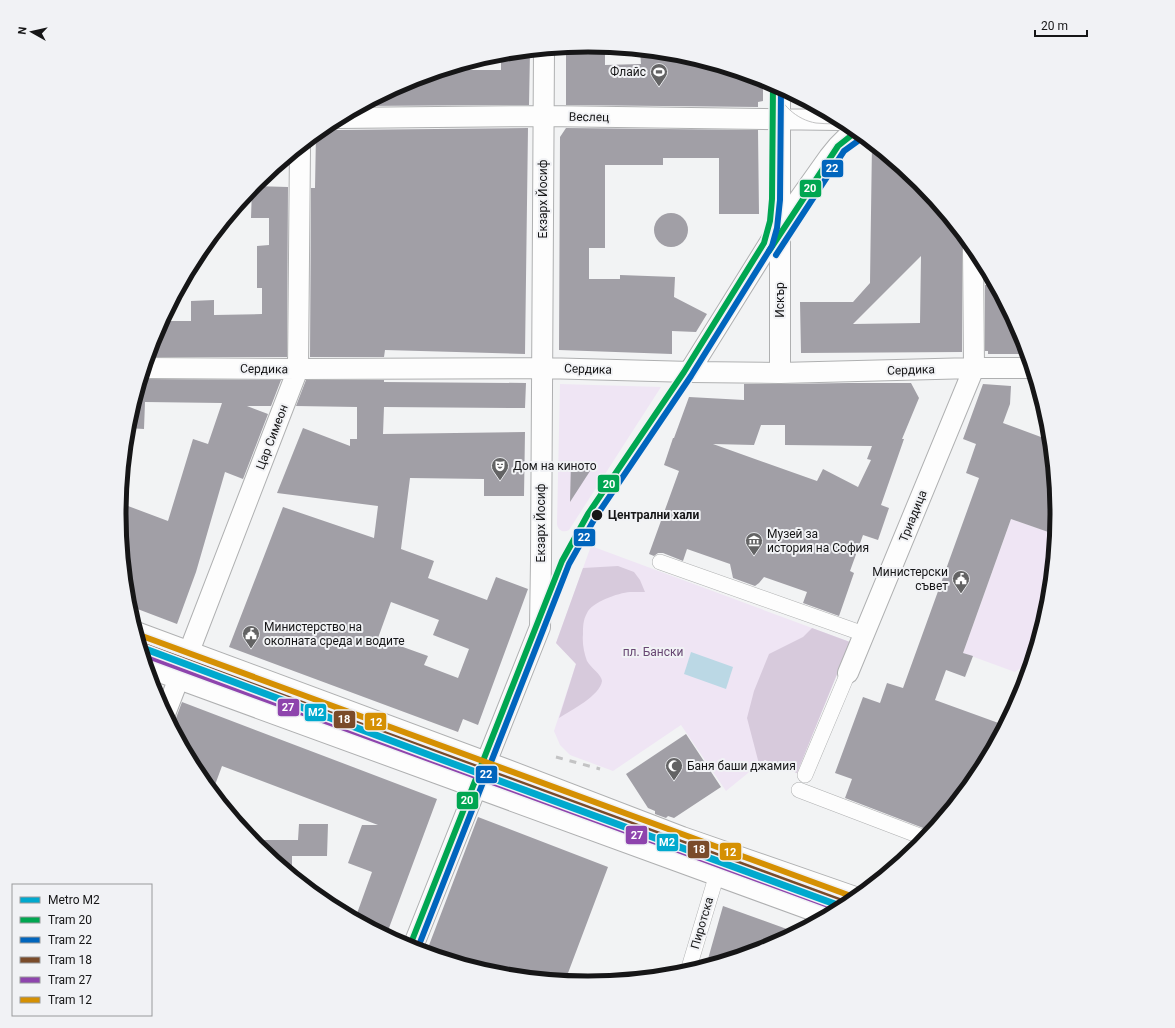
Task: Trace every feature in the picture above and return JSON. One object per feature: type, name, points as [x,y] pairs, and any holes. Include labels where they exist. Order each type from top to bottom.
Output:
[{"type":"main road","points":[[141,635],[682,838],[848,895]]},
{"type":"main road","points":[[152,668],[821,912]]},
{"type":"street","name":"Екзарх Йосиф","points":[[414,942],[540,627],[544,54]]},
{"type":"street","name":"Искър","points":[[780,94],[780,373]]},
{"type":"street","name":"Веслец","points":[[351,118],[544,116],[828,120]]},
{"type":"street","points":[[689,372],[780,226],[829,156],[850,134]]},
{"type":"street","name":"Цар Симеон","points":[[168,707],[298,369],[300,152]]},
{"type":"street","name":"Триадица","points":[[805,775],[974,368],[973,259]]},
{"type":"street","name":"Сердика","points":[[149,368],[542,368],[780,373],[1026,368]]},
{"type":"street","points":[[660,562],[864,634]]},
{"type":"street","points":[[799,790],[919,836]]},
{"type":"street","name":"Пиротска","points":[[690,964],[717,874]]},
{"type":"green space","points":[[560,384],[661,387],[569,530],[565,531],[560,530],[557,524]]},
{"type":"green space","points":[[1011,519],[1049,532],[1046,574],[1041,604],[1034,634],[1023,667],[1015,672],[963,653]]},
{"type":"green space","name":"пл. Бански","points":[[591,546],[850,642],[797,773],[764,760],[726,791],[681,725],[613,771],[570,755],[560,745],[554,731],[576,664],[556,643]]},
{"type":"shaded area","points":[[618,566],[634,572],[640,580],[645,592],[630,592],[612,596],[594,605],[587,613],[583,626],[584,651],[587,661],[600,676],[602,681],[600,687],[591,697],[559,718],[576,664],[556,643],[583,568]]},
{"type":"shaded area","points":[[812,628],[850,642],[797,773],[765,760],[759,764],[747,718],[754,691],[769,654],[803,637]]},
{"type":"water","points":[[691,652],[733,667],[726,689],[684,674]]},
{"type":"building","points":[[566,53],[605,53],[605,65],[641,64],[640,55],[678,61],[707,68],[763,87],[763,101],[758,102],[758,107],[566,105]]},
{"type":"building","points":[[530,56],[529,105],[372,106],[411,87],[462,70],[501,70],[501,60]]},
{"type":"building","points":[[333,128],[338,130],[528,128],[525,354],[385,350],[384,357],[310,357],[311,188],[315,188],[316,140]]},
{"type":"building","points":[[566,128],[758,130],[759,214],[719,214],[719,158],[663,158],[663,165],[605,165],[605,248],[589,248],[589,279],[620,279],[620,275],[675,277],[674,297],[707,314],[696,332],[672,331],[672,354],[559,350],[560,137]]},
{"type":"building","points":[[872,150],[914,187],[935,209],[963,245],[962,352],[801,353],[800,302],[853,302],[870,283]],"holes":[[[921,256],[920,323],[853,324]]]},
{"type":"building","points":[[262,186],[288,187],[287,357],[153,357],[168,321],[191,321],[191,301],[214,300],[214,315],[262,314],[262,288],[257,288],[257,246],[269,245],[269,218],[251,218],[252,197]]},
{"type":"building","points":[[668,213],[674,213],[683,218],[687,224],[687,236],[683,242],[674,247],[668,247],[659,242],[654,233],[654,227],[659,218]]},
{"type":"building","points":[[985,285],[989,285],[1002,310],[1021,354],[988,354],[988,351],[985,351]]},
{"type":"building","points":[[146,379],[281,380],[271,406],[247,406],[268,414],[243,479],[225,472],[196,572],[177,624],[135,608],[126,544],[126,505],[168,521],[193,439],[208,444],[222,403],[145,402],[144,429],[133,428]]},
{"type":"building","points":[[306,380],[526,383],[525,408],[384,407],[383,434],[525,432],[524,496],[484,496],[484,479],[410,478],[401,549],[434,561],[428,578],[487,600],[496,577],[528,589],[478,725],[463,719],[458,732],[229,647],[283,507],[374,538],[378,506],[277,493],[303,428],[350,446],[350,439],[357,439],[357,407],[296,406]],"holes":[[[391,602],[439,620],[433,635],[469,649],[458,678],[424,665],[428,656],[378,638]]]},
{"type":"building","points":[[911,383],[919,398],[902,439],[904,439],[881,505],[889,508],[878,540],[863,535],[850,571],[854,573],[839,616],[803,603],[807,592],[764,577],[755,586],[733,578],[730,564],[687,549],[683,561],[663,553],[658,553],[654,556],[649,554],[679,471],[664,465],[689,397],[744,400],[744,384]],"holes":[[[761,425],[785,425],[785,445],[872,446],[867,459],[871,460],[858,487],[823,469],[817,481],[713,444],[754,445]]]},
{"type":"building","points":[[983,384],[1011,386],[1010,404],[1003,423],[1043,438],[1049,484],[1049,532],[1011,519],[963,653],[973,656],[965,677],[946,670],[935,700],[999,723],[972,771],[926,829],[845,798],[852,779],[835,773],[863,697],[880,703],[887,683],[903,688],[979,478],[966,473],[976,444],[963,439]]},
{"type":"building","points":[[571,461],[592,468],[570,502]]},
{"type":"building","points":[[182,702],[437,799],[388,930],[357,914],[372,872],[348,863],[362,825],[378,825],[222,766],[214,786],[187,745],[174,720]]},
{"type":"building","name":"Баня баши джамия","points":[[686,734],[721,787],[674,818],[668,816],[666,818],[655,814],[655,811],[648,808],[626,774]]},
{"type":"building","points":[[478,817],[608,867],[567,975],[527,972],[497,967],[468,960],[428,947]]},
{"type":"building","points":[[299,824],[328,824],[327,856],[292,856],[292,866],[289,866],[260,840],[298,840]]},
{"type":"building","points":[[723,906],[788,930],[764,941],[708,960]]},
{"type":"tram line","name":"20","points":[[412,941],[562,561],[588,514],[684,372],[764,243],[770,221],[772,199],[773,91]]},
{"type":"tram line","points":[[778,93],[785,105],[796,115],[816,123],[834,124]]},
{"type":"tram line","name":"22","points":[[419,944],[569,564],[595,518],[691,376],[772,246],[777,228],[780,200],[781,95]]},
{"type":"tram line","name":"20","points":[[769,251],[838,146],[852,135]]},
{"type":"tram line","name":"22","points":[[776,255],[844,151],[859,140]]},
{"type":"tram line","name":"12","points":[[142,636],[848,895]]},
{"type":"tram line","name":"18","points":[[145,646],[839,901]]},
{"type":"tram line","name":"27","points":[[148,656],[831,906]]},
{"type":"railway","points":[[556,757],[600,769]]},
{"type":"metro line","name":"M2","points":[[146,649],[834,904]]},
{"type":"place","name":"Флайс","points":[[659,87]]},
{"type":"place","name":"Дом на киното","points":[[500,481]]},
{"type":"place","name":"Централни хали","points":[[597,515]]},
{"type":"place","name":"Музей за история на София","points":[[754,556]]},
{"type":"place","name":"Министерски съвет","points":[[961,594]]},
{"type":"place","name":"Министерство на околната среда и водите","points":[[251,649]]},
{"type":"place","name":"Баня баши джамия","points":[[674,781]]}]
